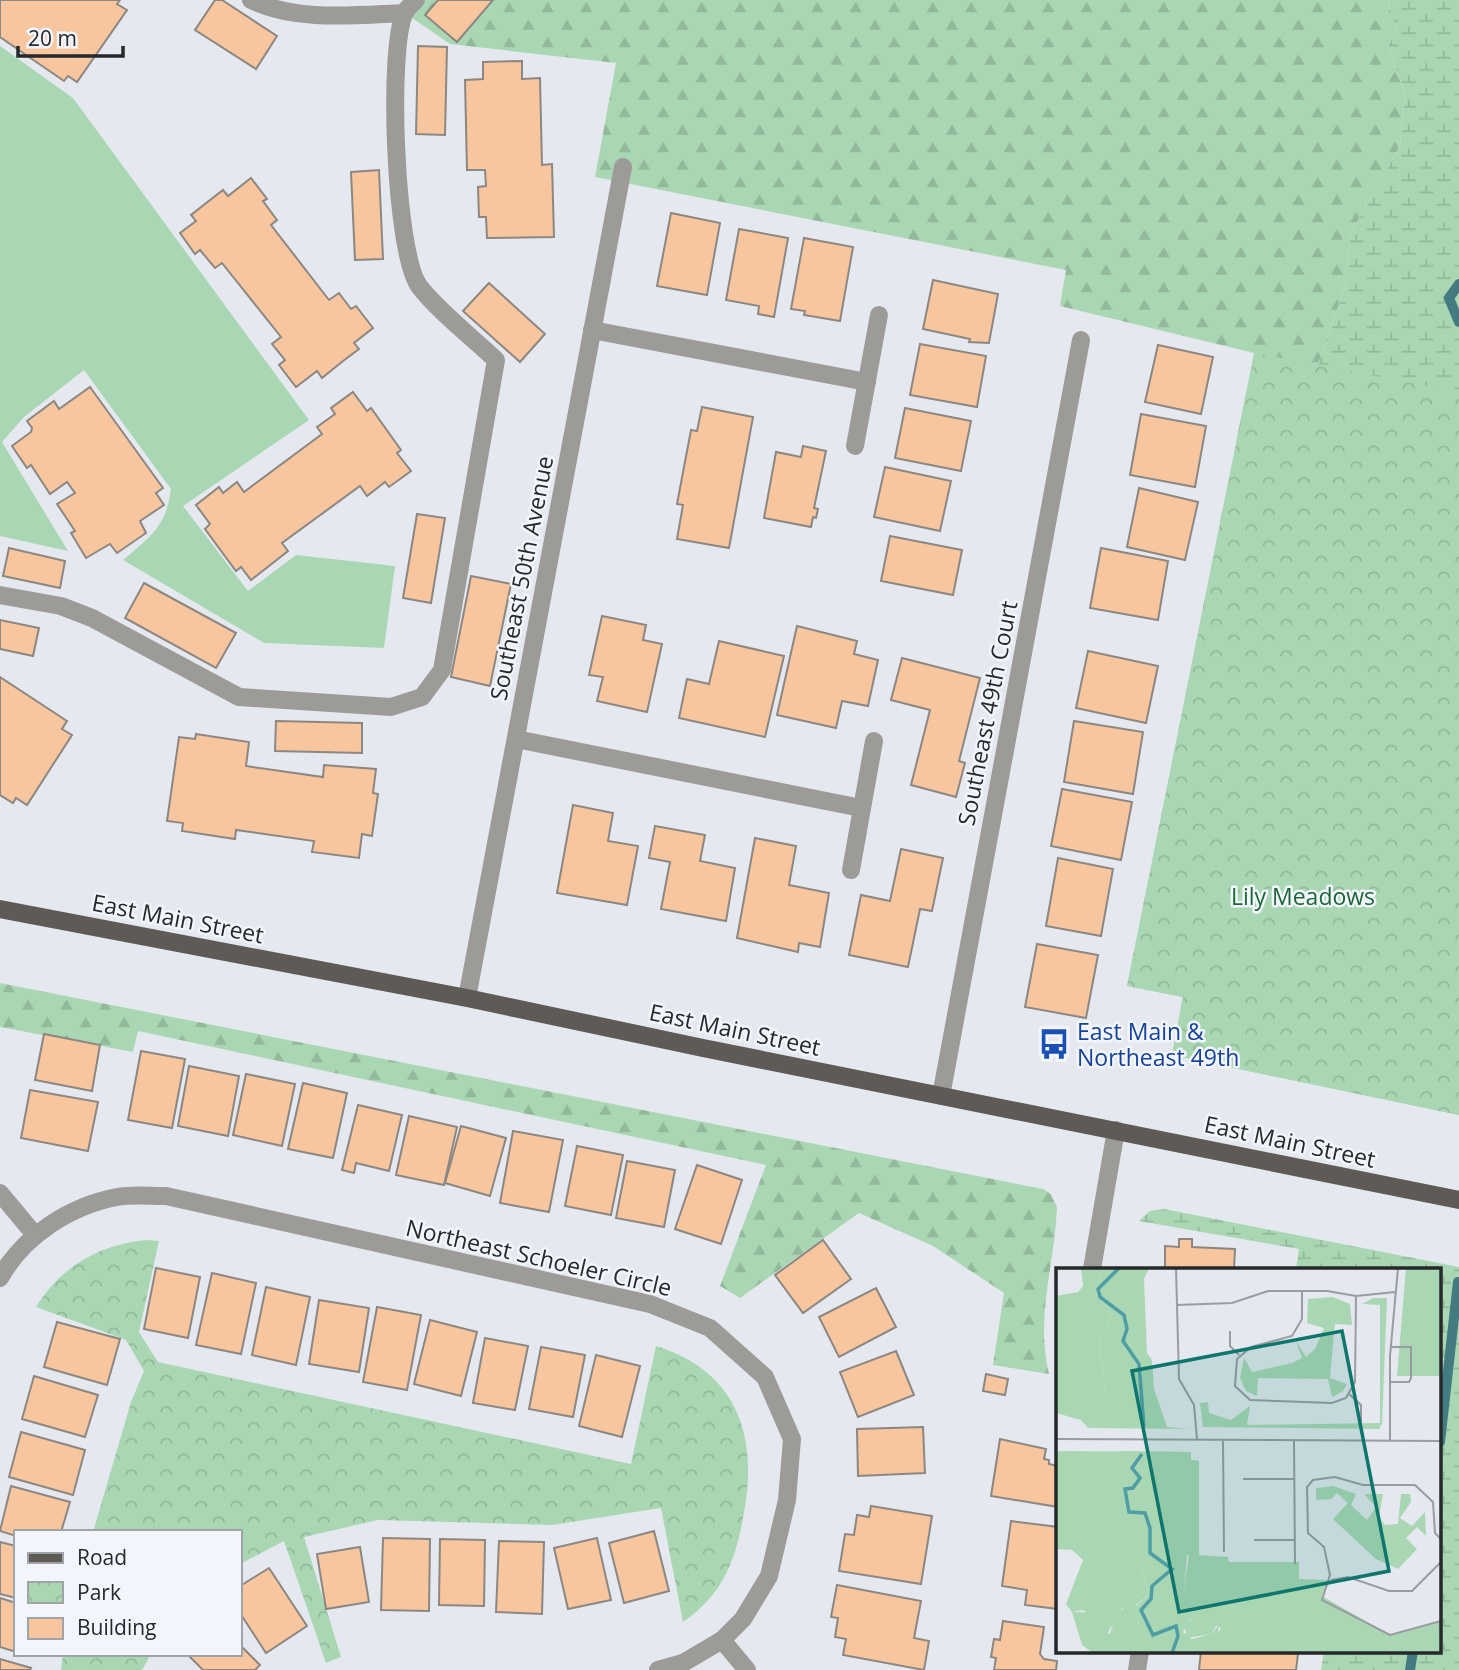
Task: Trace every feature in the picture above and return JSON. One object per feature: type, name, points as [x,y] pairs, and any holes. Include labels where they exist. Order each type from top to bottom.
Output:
[{"type":"main road","name":"East Main Street","points":[[0,909],[467,998],[1459,1200]]},
{"type":"street","points":[[0,595],[61,606],[92,618],[239,697],[391,707],[422,697],[442,670],[496,360],[418,285],[405,245],[396,159],[398,52],[410,6],[335,16],[284,12],[251,0]]},
{"type":"street","name":"Southeast 50th Avenue","points":[[467,998],[623,167]]},
{"type":"street","points":[[855,446],[879,315]]},
{"type":"street","points":[[592,330],[867,382]]},
{"type":"street","name":"Southeast 49th Court","points":[[941,1096],[1081,340]]},
{"type":"street","points":[[516,739],[860,808]]},
{"type":"street","points":[[851,870],[874,741]]},
{"type":"street","points":[[1092,1268],[1116,1130]]},
{"type":"street","points":[[0,1193],[36,1235]]},
{"type":"street","name":"Northeast Schoeler Circle","points":[[0,1279],[36,1235],[87,1206],[118,1197],[166,1196],[650,1304],[710,1328],[765,1377],[792,1439],[787,1500],[769,1576],[743,1619],[722,1640],[683,1663],[658,1670]]},
{"type":"street","points":[[722,1640],[747,1670]]},
{"type":"street","points":[[1137,1670],[1140,1652]]},
{"type":"green space","points":[[416,0],[1388,0],[1396,31],[1388,47],[1405,93],[1400,146],[1351,233],[1345,287],[1318,365],[1459,1115],[1172,1055],[1183,997],[1127,986],[1254,353],[1060,306],[1066,270],[595,177],[616,63],[450,44],[405,13]]},
{"type":"green space","points":[[1388,0],[1459,0],[1459,1029],[1288,522],[1318,365],[1345,287],[1351,233],[1400,146],[1405,93],[1388,47],[1396,31]]},
{"type":"green space","points":[[0,46],[73,98],[309,420],[183,506],[248,591],[296,555],[395,566],[384,648],[264,643],[123,560],[156,530],[165,513],[171,489],[84,370],[24,417],[2,442],[68,551],[0,536]]},
{"type":"green space","name":"Lily Meadows","points":[[1255,353],[1459,392],[1459,1115],[1172,1055],[1183,997],[1127,986]]},
{"type":"green space","points":[[0,983],[1043,1189],[1051,1194],[1057,1207],[1044,1331],[1049,1374],[993,1365],[1004,1293],[933,1246],[859,1213],[740,1298],[720,1286],[766,1165],[138,1031],[133,1052],[0,1027]]},
{"type":"green space","points":[[1164,1209],[1459,1267],[1459,1670],[1321,1670],[1324,1652],[1442,1652],[1442,1268],[1296,1268],[1299,1249],[1139,1221],[1150,1211]]},
{"type":"green space","points":[[159,1241],[139,1332],[158,1362],[631,1464],[656,1346],[685,1358],[707,1373],[725,1391],[737,1412],[745,1436],[748,1462],[743,1518],[731,1564],[717,1590],[683,1622],[661,1508],[552,1525],[378,1520],[304,1537],[341,1657],[326,1663],[284,1541],[242,1563],[242,1530],[94,1530],[131,1402],[144,1371],[126,1340],[36,1307],[57,1280],[83,1260],[112,1247]]},
{"type":"green space","points":[[63,1656],[150,1656],[142,1670],[61,1670]]},
{"type":"building","points":[[0,0],[120,0],[117,4],[127,10],[77,82],[68,76],[64,81],[0,37]]},
{"type":"building","points":[[215,0],[222,0],[277,36],[256,69],[195,30]]},
{"type":"building","points":[[438,0],[493,0],[457,42],[425,15]]},
{"type":"building","points":[[418,46],[447,47],[445,135],[416,134]]},
{"type":"building","points":[[522,61],[522,79],[540,78],[542,165],[552,164],[554,237],[487,238],[486,217],[479,217],[478,187],[486,186],[485,170],[467,170],[465,80],[483,79],[483,62]]},
{"type":"building","points":[[379,170],[383,259],[355,260],[351,172]]},
{"type":"building","points":[[251,178],[267,199],[263,201],[277,220],[271,225],[329,300],[339,293],[351,309],[356,306],[373,328],[354,343],[359,349],[322,378],[317,371],[296,387],[279,365],[285,360],[272,344],[281,337],[222,263],[215,268],[200,250],[195,254],[180,233],[196,221],[191,215],[223,190],[228,196]]},
{"type":"building","points":[[671,213],[720,223],[707,295],[657,286]]},
{"type":"building","points":[[739,229],[788,238],[774,317],[758,314],[759,306],[726,300]]},
{"type":"building","points":[[804,238],[853,247],[840,321],[804,315],[805,311],[791,309]]},
{"type":"building","points":[[933,280],[998,294],[989,343],[969,342],[970,339],[923,329]]},
{"type":"building","points":[[489,283],[545,334],[520,362],[463,311]]},
{"type":"building","points":[[920,344],[986,356],[977,407],[910,395]]},
{"type":"building","points":[[1158,345],[1213,357],[1201,414],[1145,402]]},
{"type":"building","points":[[90,387],[163,488],[156,493],[164,505],[140,521],[146,533],[117,553],[110,544],[86,558],[71,533],[75,531],[57,504],[75,493],[67,482],[50,494],[31,465],[27,468],[12,446],[31,432],[32,428],[27,421],[54,401],[59,409]]},
{"type":"building","points":[[353,392],[367,411],[371,408],[401,450],[397,453],[411,471],[389,487],[385,482],[367,496],[360,486],[282,543],[288,551],[251,580],[241,567],[236,571],[205,529],[210,524],[196,505],[219,487],[223,493],[237,482],[244,492],[322,434],[317,427],[335,414],[331,408]]},
{"type":"building","points":[[702,407],[753,417],[729,548],[677,539],[683,505],[677,504],[691,430],[697,431]]},
{"type":"building","points":[[905,408],[971,421],[961,471],[895,458]]},
{"type":"building","points":[[1141,414],[1206,426],[1195,487],[1130,475]]},
{"type":"building","points":[[803,446],[826,451],[814,508],[818,509],[816,518],[813,517],[811,527],[764,518],[776,452],[801,457]]},
{"type":"building","points":[[885,467],[951,481],[940,531],[874,517]]},
{"type":"building","points":[[1139,488],[1198,502],[1185,560],[1127,547]]},
{"type":"building","points":[[417,514],[445,518],[431,603],[403,598]]},
{"type":"building","points":[[890,536],[962,550],[953,595],[881,581]]},
{"type":"building","points":[[9,548],[65,561],[60,588],[3,576]]},
{"type":"building","points":[[1101,548],[1168,561],[1158,620],[1090,608]]},
{"type":"building","points":[[471,576],[511,584],[490,686],[451,677]]},
{"type":"building","points":[[144,583],[236,633],[216,668],[125,618]]},
{"type":"building","points":[[602,616],[646,625],[643,640],[662,644],[647,712],[597,701],[603,677],[589,675]]},
{"type":"building","points":[[0,620],[39,628],[33,656],[0,649]]},
{"type":"building","points":[[797,626],[857,641],[854,654],[878,660],[868,706],[842,701],[836,728],[777,715]]},
{"type":"building","points":[[719,641],[784,656],[765,737],[679,718],[687,679],[709,684]]},
{"type":"building","points":[[1088,651],[1158,666],[1146,723],[1076,708]]},
{"type":"building","points":[[902,658],[980,678],[959,761],[965,763],[956,797],[911,785],[930,710],[891,700]]},
{"type":"building","points":[[0,677],[67,721],[62,729],[72,735],[27,805],[16,798],[13,803],[0,795]]},
{"type":"building","points":[[276,721],[362,723],[362,753],[275,751]]},
{"type":"building","points":[[1074,721],[1143,732],[1133,794],[1064,782]]},
{"type":"building","points":[[196,734],[249,742],[246,766],[323,777],[324,765],[376,769],[373,793],[378,794],[372,836],[362,834],[359,858],[312,852],[314,841],[236,830],[235,839],[182,831],[183,823],[167,821],[179,737],[195,739]]},
{"type":"building","points":[[1062,789],[1132,802],[1121,860],[1051,846]]},
{"type":"building","points":[[573,805],[613,813],[608,841],[638,846],[627,905],[557,893]]},
{"type":"building","points":[[655,826],[705,835],[700,861],[735,868],[726,921],[661,909],[670,862],[649,858]]},
{"type":"building","points":[[755,838],[796,846],[789,885],[829,893],[820,947],[799,943],[798,952],[737,938]]},
{"type":"building","points":[[901,849],[943,858],[932,911],[920,909],[908,967],[849,955],[861,895],[890,901]]},
{"type":"building","points":[[1058,858],[1113,869],[1101,936],[1046,926]]},
{"type":"building","points":[[1037,944],[1098,955],[1086,1018],[1025,1007]]},
{"type":"building","points":[[44,1034],[100,1045],[92,1091],[35,1080]]},
{"type":"building","points":[[141,1051],[185,1059],[172,1128],[128,1120]]},
{"type":"building","points":[[189,1066],[239,1076],[228,1136],[178,1126]]},
{"type":"building","points":[[246,1074],[295,1084],[282,1146],[233,1135]]},
{"type":"building","points":[[303,1083],[347,1093],[333,1158],[288,1149]]},
{"type":"building","points":[[30,1090],[98,1102],[88,1151],[21,1138]]},
{"type":"building","points":[[358,1105],[402,1115],[389,1171],[356,1163],[354,1173],[342,1170]]},
{"type":"building","points":[[409,1116],[457,1127],[444,1185],[396,1175]]},
{"type":"building","points":[[461,1126],[506,1138],[490,1196],[445,1183]]},
{"type":"building","points":[[513,1131],[563,1140],[549,1212],[500,1203]]},
{"type":"building","points":[[577,1146],[623,1155],[611,1215],[565,1206]]},
{"type":"building","points":[[627,1161],[675,1170],[664,1227],[616,1218]]},
{"type":"building","points":[[697,1165],[742,1180],[721,1244],[675,1229]]},
{"type":"building","points":[[1179,1239],[1192,1239],[1192,1247],[1235,1249],[1234,1268],[1165,1268],[1165,1246],[1179,1247]]},
{"type":"building","points":[[823,1240],[851,1279],[803,1313],[775,1275]]},
{"type":"building","points":[[156,1268],[200,1277],[188,1338],[144,1329]]},
{"type":"building","points":[[212,1273],[256,1283],[241,1354],[196,1345]]},
{"type":"building","points":[[266,1287],[310,1297],[296,1365],[252,1355]]},
{"type":"building","points":[[876,1288],[896,1327],[839,1357],[819,1317]]},
{"type":"building","points":[[319,1300],[369,1308],[359,1372],[309,1364]]},
{"type":"building","points":[[377,1307],[421,1315],[407,1390],[363,1382]]},
{"type":"building","points":[[430,1320],[477,1332],[461,1396],[414,1384]]},
{"type":"building","points":[[57,1322],[120,1339],[107,1385],[44,1367]]},
{"type":"building","points":[[485,1338],[528,1346],[515,1410],[473,1403]]},
{"type":"building","points":[[541,1347],[585,1355],[573,1417],[529,1409]]},
{"type":"building","points":[[896,1351],[914,1395],[858,1417],[840,1372]]},
{"type":"building","points":[[596,1355],[640,1366],[622,1437],[579,1426]]},
{"type":"building","points":[[986,1374],[1008,1379],[1005,1395],[983,1391]]},
{"type":"building","points":[[34,1376],[98,1395],[85,1437],[22,1419]]},
{"type":"building","points":[[923,1427],[925,1473],[858,1476],[857,1429]]},
{"type":"building","points":[[21,1432],[85,1450],[73,1495],[9,1477]]},
{"type":"building","points":[[1000,1439],[1046,1449],[1044,1459],[1056,1466],[1056,1507],[991,1496]]},
{"type":"building","points":[[11,1486],[70,1502],[62,1530],[14,1530],[14,1535],[0,1531]]},
{"type":"building","points":[[871,1506],[932,1516],[921,1584],[839,1571],[845,1534],[854,1535],[857,1515],[869,1517]]},
{"type":"building","points":[[1011,1521],[1056,1527],[1056,1609],[1025,1605],[1027,1590],[1002,1586]]},
{"type":"building","points":[[654,1531],[669,1591],[624,1603],[609,1543]]},
{"type":"building","points":[[383,1538],[430,1539],[429,1611],[381,1610]]},
{"type":"building","points":[[597,1538],[611,1600],[568,1609],[554,1548]]},
{"type":"building","points":[[440,1539],[485,1540],[484,1606],[439,1605]]},
{"type":"building","points":[[499,1541],[544,1542],[542,1614],[496,1612]]},
{"type":"building","points":[[0,1542],[14,1546],[14,1598],[0,1594]]},
{"type":"building","points":[[360,1547],[369,1602],[326,1609],[317,1554]]},
{"type":"building","points":[[269,1568],[307,1626],[266,1653],[242,1616],[242,1585]]},
{"type":"building","points":[[837,1585],[921,1601],[914,1638],[929,1641],[924,1670],[843,1655],[846,1639],[835,1637],[838,1618],[831,1617]]},
{"type":"building","points":[[0,1598],[14,1602],[14,1651],[0,1647]]},
{"type":"building","points":[[1003,1621],[1044,1627],[1040,1654],[1044,1659],[1057,1661],[1056,1670],[994,1670],[996,1658],[991,1657],[994,1639],[1000,1640]]},
{"type":"building","points":[[242,1647],[260,1665],[255,1670],[203,1670],[189,1656],[242,1656]]},
{"type":"building","points":[[1201,1652],[1298,1654],[1296,1670],[1199,1670]]},
{"type":"building","points":[[0,1659],[31,1668],[0,1670]]},
{"type":"waterway","points":[[1459,284],[1449,298],[1459,322]]},
{"type":"waterway","points":[[1442,1424],[1458,1282]]},
{"type":"waterway","points":[[1410,1670],[1413,1652]]},
{"type":"place","name":"East Main & Northeast 49th","points":[[1054,1044]]}]
